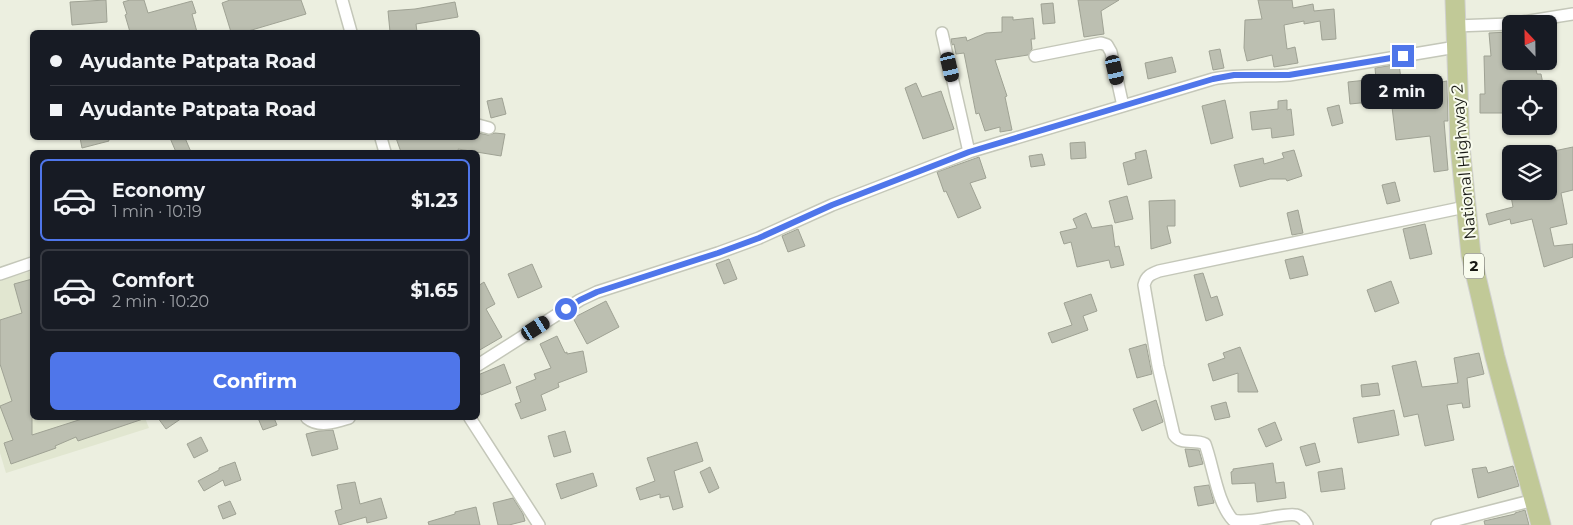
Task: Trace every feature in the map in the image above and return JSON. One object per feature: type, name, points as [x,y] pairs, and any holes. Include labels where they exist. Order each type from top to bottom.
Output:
[{"type":"main road","name":"National Highway 2","points":[[1455,0],[1460,146],[1471,255],[1482,304],[1541,525]]},
{"type":"street","points":[[342,0],[351,30]]},
{"type":"street","points":[[1455,26],[1510,24],[1573,14]]},
{"type":"street","points":[[942,33],[969,152]]},
{"type":"street","points":[[1035,56],[1101,43],[1107,45],[1111,52],[1123,106]]},
{"type":"street","points":[[480,364],[580,300],[597,292],[734,247],[832,205],[969,152],[1183,87],[1234,75],[1289,75],[1456,47]]},
{"type":"street","points":[[1307,525],[1300,516],[1294,514],[1264,523],[1245,524],[1236,522],[1231,518],[1213,475],[1205,444],[1182,442],[1174,435],[1158,366],[1144,285],[1145,279],[1159,271],[1465,207]]},
{"type":"street","points":[[0,274],[30,265]]},
{"type":"street","points":[[310,420],[318,423],[334,423],[343,420]]},
{"type":"street","points":[[471,420],[539,525]]},
{"type":"street","points":[[1437,525],[1534,500]]},
{"type":"shaded area","points":[[30,272],[30,420],[146,420],[149,428],[6,473],[0,453],[0,280]]},
{"type":"building","points":[[106,0],[107,22],[72,25],[70,2]]},
{"type":"building","points":[[144,0],[148,13],[192,1],[196,13],[192,14],[196,30],[129,30],[123,2]]},
{"type":"building","points":[[230,0],[301,0],[306,14],[252,30],[230,30],[222,3]]},
{"type":"building","points":[[1078,0],[1119,0],[1101,11],[1104,34],[1084,37]]},
{"type":"building","points":[[1258,0],[1292,0],[1293,8],[1313,4],[1314,11],[1334,9],[1336,39],[1322,40],[1320,21],[1304,24],[1304,21],[1284,25],[1287,49],[1295,47],[1298,63],[1274,67],[1272,55],[1247,61],[1244,48],[1245,20],[1262,19]]},
{"type":"building","points":[[455,2],[458,17],[416,24],[417,30],[390,30],[388,11],[415,9]]},
{"type":"building","points":[[1053,3],[1055,23],[1043,24],[1041,4]]},
{"type":"building","points":[[1002,17],[1013,17],[1013,20],[1033,18],[1035,39],[1031,39],[1032,49],[1028,55],[995,60],[1007,96],[1005,97],[1012,130],[1000,132],[1000,127],[985,131],[979,113],[976,114],[964,53],[956,54],[951,39],[966,37],[967,41],[986,33],[1002,32]]},
{"type":"building","points":[[1502,32],[1502,70],[1536,70],[1537,74],[1541,74],[1542,80],[1502,80],[1502,113],[1480,113],[1480,94],[1485,94],[1484,56],[1491,56],[1489,33]]},
{"type":"building","points":[[1220,49],[1224,68],[1213,70],[1209,51]]},
{"type":"building","points":[[1172,57],[1176,72],[1148,79],[1145,63]]},
{"type":"building","points":[[1399,64],[1401,79],[1422,75],[1424,85],[1447,81],[1448,121],[1444,121],[1448,170],[1434,172],[1430,136],[1396,140],[1392,107],[1381,108],[1380,101],[1350,104],[1348,82],[1376,79],[1375,68]]},
{"type":"building","points":[[916,83],[922,97],[941,91],[954,129],[923,139],[905,88]]},
{"type":"building","points":[[502,98],[506,114],[491,118],[487,101]]},
{"type":"building","points":[[1225,100],[1233,138],[1211,144],[1202,106]]},
{"type":"building","points":[[1287,100],[1287,110],[1291,109],[1294,135],[1272,138],[1271,128],[1252,130],[1250,112],[1278,109],[1278,101]]},
{"type":"building","points":[[1339,105],[1343,123],[1332,126],[1327,108]]},
{"type":"building","points":[[480,133],[505,134],[501,156],[480,153],[480,150],[400,150],[397,140],[480,140]]},
{"type":"building","points":[[80,140],[109,141],[82,148]]},
{"type":"building","points":[[171,140],[186,140],[190,150],[175,150]]},
{"type":"building","points":[[1085,142],[1086,158],[1071,159],[1070,143]]},
{"type":"building","points":[[1573,147],[1573,190],[1561,193],[1567,224],[1550,228],[1554,246],[1573,244],[1573,257],[1544,267],[1532,219],[1511,224],[1510,219],[1489,225],[1486,214],[1513,207],[1512,200],[1557,200],[1557,150]]},
{"type":"building","points":[[1146,150],[1152,178],[1128,185],[1123,163],[1136,159],[1135,153]]},
{"type":"building","points":[[1294,150],[1302,176],[1287,181],[1286,179],[1270,179],[1240,187],[1234,165],[1263,158],[1264,164],[1284,158],[1282,153]]},
{"type":"building","points":[[1042,154],[1045,165],[1031,167],[1029,156]]},
{"type":"building","points":[[979,157],[986,178],[970,183],[981,208],[958,218],[946,191],[944,192],[937,172]]},
{"type":"building","points":[[1395,182],[1400,201],[1387,204],[1382,185]]},
{"type":"building","points":[[1127,196],[1133,219],[1115,223],[1109,201]]},
{"type":"building","points":[[1175,200],[1175,226],[1167,226],[1171,243],[1151,249],[1149,201]]},
{"type":"building","points":[[1298,210],[1303,233],[1292,235],[1287,213]]},
{"type":"building","points":[[1086,213],[1092,228],[1112,225],[1115,247],[1119,246],[1124,265],[1111,268],[1109,260],[1077,267],[1071,242],[1064,244],[1060,232],[1077,228],[1073,219]]},
{"type":"building","points":[[1425,224],[1432,254],[1410,259],[1403,229]]},
{"type":"building","points":[[798,229],[805,246],[788,252],[782,236]]},
{"type":"building","points":[[1303,256],[1308,275],[1290,279],[1285,260]]},
{"type":"building","points":[[729,259],[737,279],[724,284],[716,264]]},
{"type":"building","points":[[532,264],[542,287],[518,298],[508,274]]},
{"type":"building","points":[[1203,273],[1211,298],[1217,296],[1223,315],[1206,321],[1194,275]]},
{"type":"building","points":[[30,280],[30,420],[32,420],[32,435],[79,420],[140,420],[78,441],[76,437],[55,446],[56,448],[11,464],[4,443],[13,440],[0,406],[12,401],[0,364],[0,320],[22,313],[14,284]]},
{"type":"building","points":[[1391,281],[1399,303],[1375,312],[1367,290]]},
{"type":"building","points":[[484,282],[495,304],[486,309],[502,337],[480,350],[480,285]]},
{"type":"building","points":[[1091,294],[1097,311],[1083,316],[1088,330],[1052,343],[1048,333],[1072,325],[1064,303]]},
{"type":"building","points":[[606,301],[619,327],[587,344],[573,318]]},
{"type":"building","points":[[557,336],[565,353],[583,351],[587,372],[558,383],[559,387],[541,395],[546,410],[521,419],[515,404],[521,402],[516,387],[536,379],[534,374],[551,368],[540,344]]},
{"type":"building","points":[[1146,344],[1152,374],[1137,378],[1129,349]]},
{"type":"building","points":[[1240,347],[1258,392],[1238,392],[1238,373],[1213,381],[1208,364],[1225,358],[1223,353]]},
{"type":"building","points":[[1479,353],[1484,374],[1467,378],[1470,407],[1463,408],[1462,403],[1447,405],[1454,440],[1425,446],[1418,414],[1404,417],[1392,366],[1416,361],[1422,387],[1458,383],[1454,358]]},
{"type":"building","points":[[504,364],[511,383],[481,395],[480,374]]},
{"type":"building","points":[[1378,383],[1380,395],[1362,397],[1361,385]]},
{"type":"building","points":[[1156,400],[1163,422],[1142,431],[1133,409]]},
{"type":"building","points":[[1226,402],[1230,417],[1215,420],[1211,406]]},
{"type":"building","points":[[1394,410],[1399,435],[1358,443],[1353,418]]},
{"type":"building","points":[[159,420],[179,420],[166,429]]},
{"type":"building","points":[[259,420],[275,420],[277,425],[263,430]]},
{"type":"building","points":[[1275,422],[1282,440],[1266,447],[1258,429]]},
{"type":"building","points":[[333,430],[338,449],[312,456],[306,434]]},
{"type":"building","points":[[565,431],[571,452],[554,457],[548,436]]},
{"type":"building","points":[[201,437],[208,451],[194,458],[187,444]]},
{"type":"building","points":[[697,442],[703,461],[674,471],[683,507],[673,510],[669,496],[660,498],[660,494],[640,500],[636,488],[655,481],[647,458]]},
{"type":"building","points":[[1315,443],[1320,462],[1306,466],[1300,447]]},
{"type":"building","points":[[1185,449],[1199,450],[1203,464],[1189,467]]},
{"type":"building","points":[[235,462],[241,480],[225,486],[223,480],[204,491],[198,481],[219,470],[219,468]]},
{"type":"building","points":[[1273,463],[1276,483],[1284,482],[1286,498],[1257,502],[1255,483],[1232,484],[1231,472],[1233,469]]},
{"type":"building","points":[[1513,466],[1519,486],[1478,498],[1472,469],[1486,467],[1488,473]]},
{"type":"building","points":[[710,467],[719,488],[709,493],[700,472]]},
{"type":"building","points":[[1342,468],[1345,489],[1321,492],[1318,472]]},
{"type":"building","points":[[593,473],[597,486],[561,499],[556,484]]},
{"type":"building","points":[[355,482],[360,504],[381,498],[387,518],[367,523],[366,517],[339,525],[335,511],[342,509],[337,485]]},
{"type":"building","points":[[1209,485],[1214,503],[1198,506],[1194,487]]},
{"type":"building","points":[[513,498],[525,521],[509,525],[498,525],[493,503]]},
{"type":"building","points":[[230,501],[236,514],[223,519],[218,506]]},
{"type":"building","points":[[476,507],[480,525],[429,525],[428,522]]},
{"type":"building","points":[[1525,510],[1529,525],[1485,525],[1484,521]]},
{"type":"route","points":[[566,309],[597,292],[759,238],[832,205],[969,152],[1070,121],[1213,79],[1234,75],[1272,77],[1289,75],[1403,56]]}]
